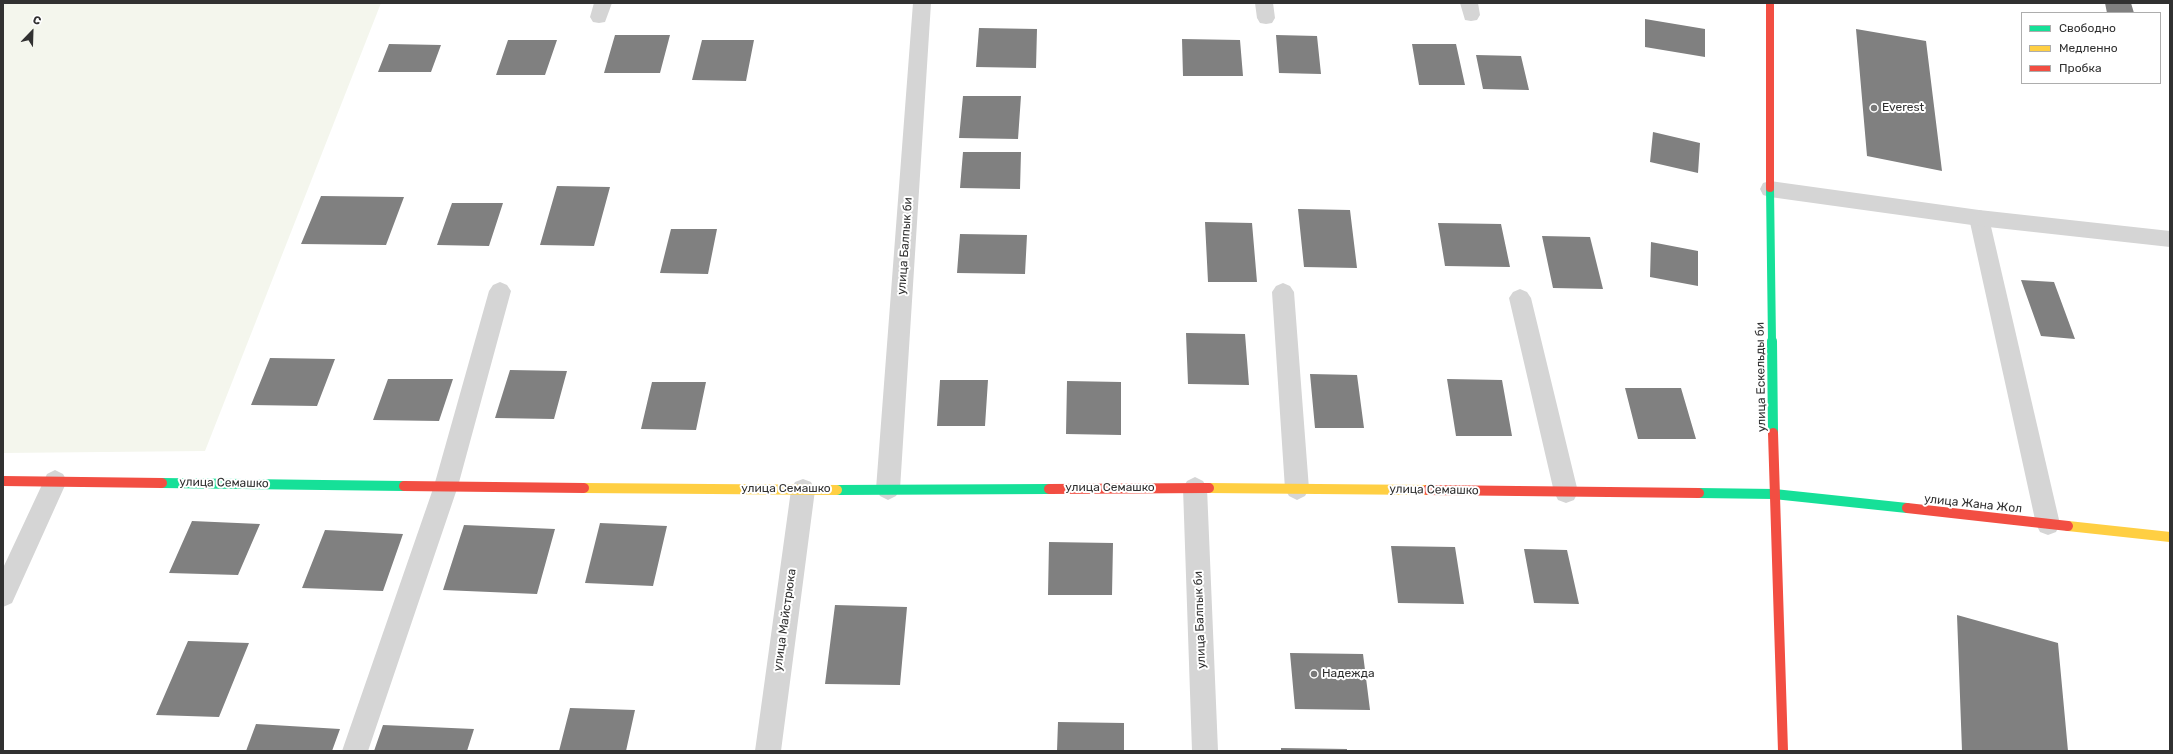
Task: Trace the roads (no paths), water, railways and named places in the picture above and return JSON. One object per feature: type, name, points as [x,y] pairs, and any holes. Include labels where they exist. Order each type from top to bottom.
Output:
[{"type":"street","name":"улица Балпык би","points":[[888,489],[922,3]]},
{"type":"street","name":"улица Ескельды би","points":[[1770,3],[1770,189],[1774,494],[1783,751]]},
{"type":"street","points":[[1770,189],[1979,218],[2170,239]]},
{"type":"street","points":[[1979,218],[2048,524]]},
{"type":"street","points":[[355,751],[446,486],[500,291]]},
{"type":"street","points":[[1284,292],[1297,489]]},
{"type":"street","points":[[1520,298],[1566,492]]},
{"type":"street","name":"улица Семашко","points":[[3,481],[803,490],[1195,488],[1774,494]]},
{"type":"street","points":[[3,595],[55,481]]},
{"type":"street","name":"улица Балпык би","points":[[1195,488],[1205,751]]},
{"type":"street","name":"улица Майстрюка","points":[[768,751],[803,490]]},
{"type":"street","name":"улица Жана Жол","points":[[1774,494],[2170,537]]},
{"type":"place","name":"Everest","points":[[1874,108]]},
{"type":"place","name":"Надежда","points":[[1314,674]]}]
